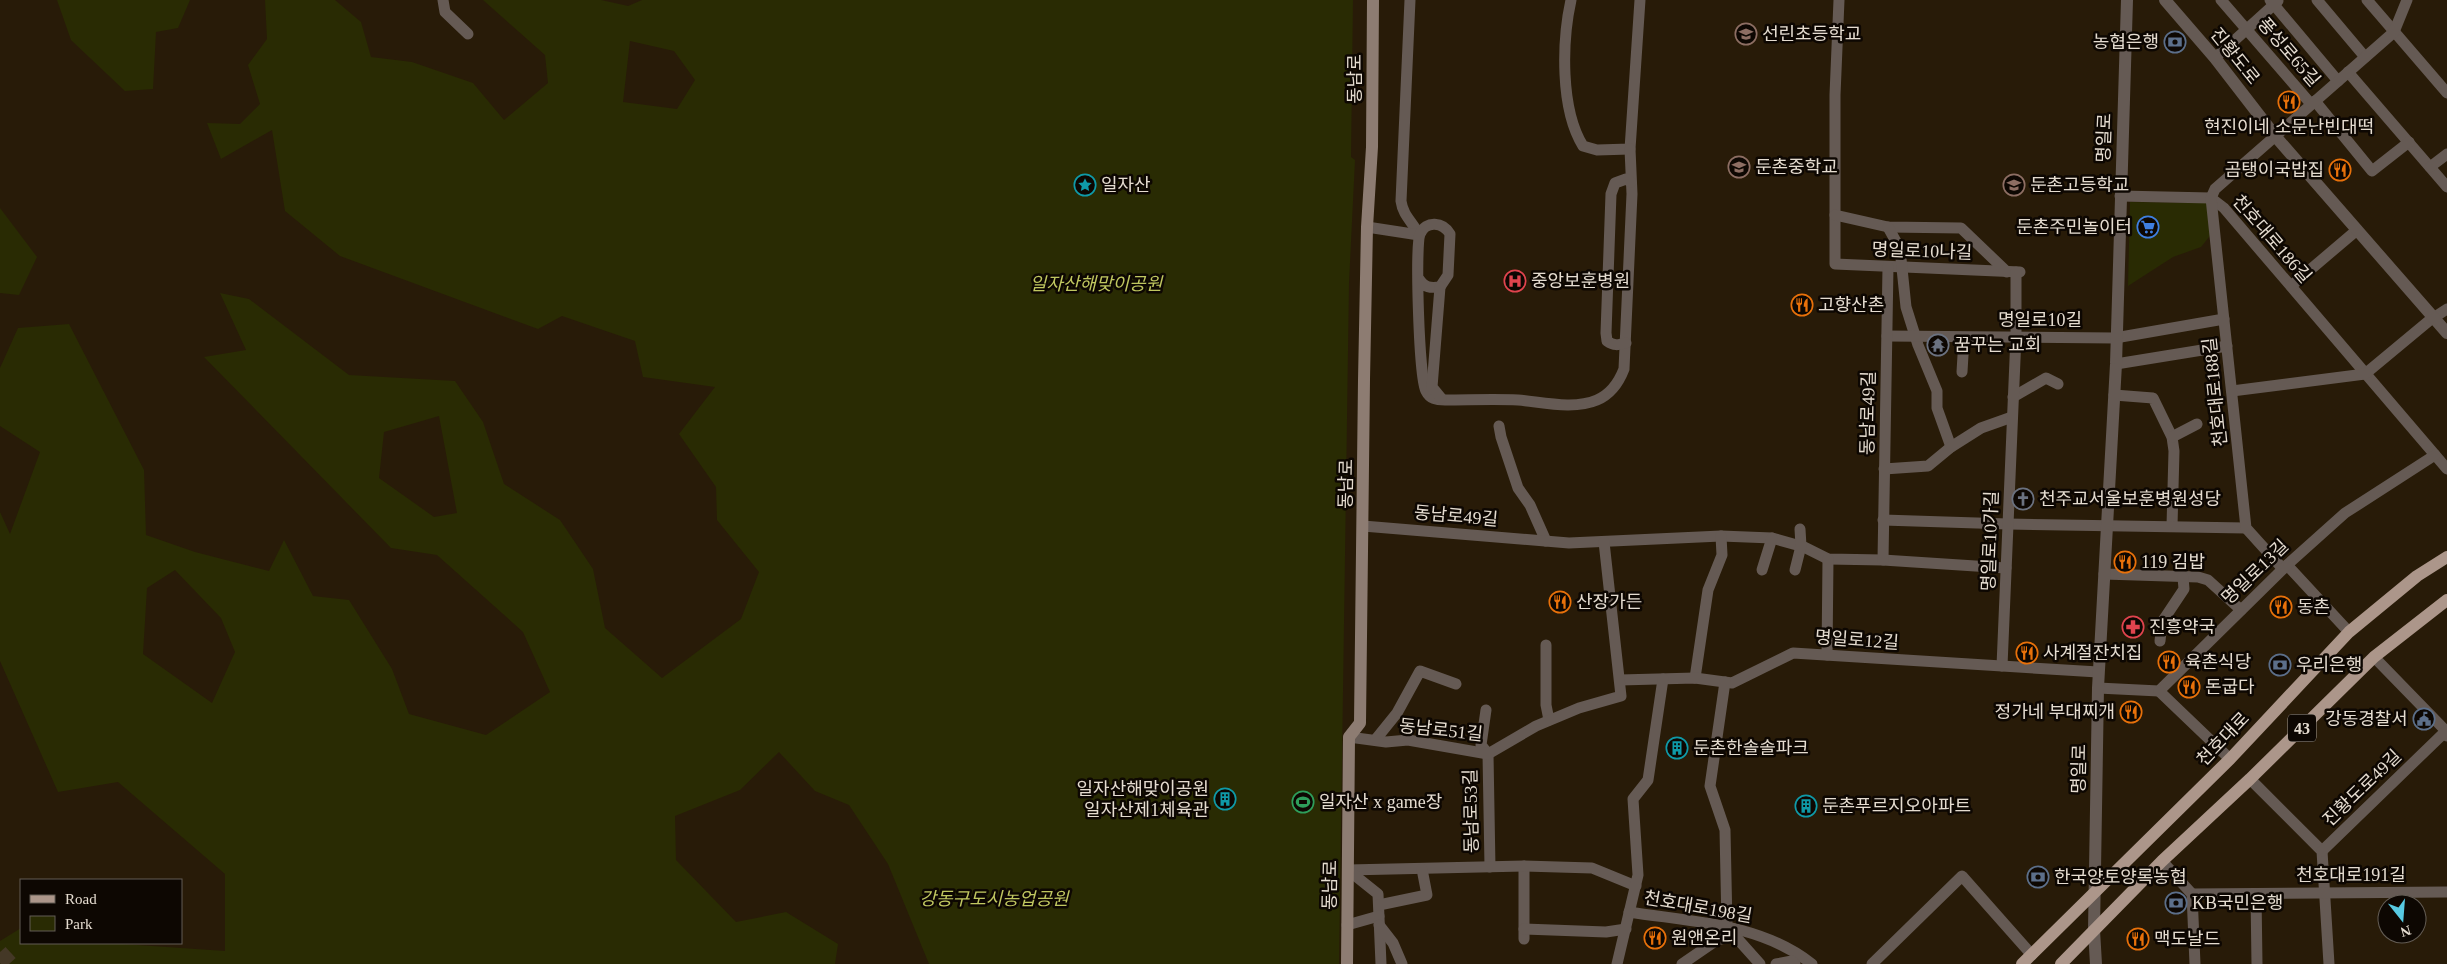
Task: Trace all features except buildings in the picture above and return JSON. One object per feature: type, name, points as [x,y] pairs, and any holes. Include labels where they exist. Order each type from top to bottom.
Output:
[{"type":"main road","name":"동남로","points":[[1347,964],[1349,737],[1360,723],[1367,227],[1372,146],[1373,0]]},
{"type":"main road","name":"천호대로","points":[[2022,964],[2230,759],[2349,632],[2417,576],[2447,557]]},
{"type":"main road","name":"43","points":[[2061,964],[2162,861],[2250,779],[2374,657],[2447,600]]},
{"type":"street","points":[[443,0],[445,12],[468,34]]},
{"type":"street","points":[[1410,0],[1401,201],[1405,216],[1414,224],[1419,235],[1422,381],[1430,396],[1434,399],[1515,400],[1584,404],[1599,400],[1611,391],[1619,381],[1624,369],[1631,182],[1630,150],[1640,0]]},
{"type":"street","points":[[1571,0],[1565,58],[1568,103],[1579,139],[1583,146],[1597,150],[1630,150]]},
{"type":"street","points":[[1835,215],[1835,94],[1839,0]]},
{"type":"street","name":"명일로","points":[[2096,964],[2094,930],[2098,672],[2116,364],[2115,338],[2127,0]]},
{"type":"street","name":"풍성로65길","points":[[2221,0],[2372,171],[2408,142]]},
{"type":"street","points":[[2317,0],[2365,57]]},
{"type":"street","points":[[2368,0],[2447,93]]},
{"type":"street","name":"풍성로65길","points":[[2276,137],[2313,102],[2394,32],[2407,0]]},
{"type":"street","name":"진황도로","points":[[2168,1],[2276,137],[2447,333]]},
{"type":"street","points":[[2215,58],[2274,2]]},
{"type":"street","name":"풍성로65길","points":[[2274,2],[2338,81]]},
{"type":"street","points":[[2348,72],[2447,187]]},
{"type":"street","points":[[2211,198],[2214,189],[2276,137]]},
{"type":"street","points":[[2430,167],[2447,154]]},
{"type":"street","points":[[1626,343],[1617,346],[1612,344],[1607,341],[1606,333],[1611,194],[1615,183],[1626,179],[1631,182]]},
{"type":"street","name":"천호대로186길","points":[[2120,196],[2211,198],[2224,208],[2447,469]]},
{"type":"street","name":"천호대로188길","points":[[2211,198],[2246,528]]},
{"type":"street","name":"명일로10나길","points":[[1835,215],[1888,227],[1960,228],[2014,272],[1835,264],[1835,215]]},
{"type":"street","points":[[1419,235],[1430,224],[1447,228],[1450,234],[1448,275],[1440,287],[1432,387],[1438,396],[1445,400]]},
{"type":"street","points":[[1367,227],[1405,231],[1419,235]]},
{"type":"street","points":[[1888,227],[1900,249],[1906,307],[1937,391],[1937,408],[1951,447]]},
{"type":"street","points":[[2291,286],[2357,230]]},
{"type":"street","name":"동남로49길","points":[[1883,560],[1888,267]]},
{"type":"street","points":[[2014,272],[2016,336]]},
{"type":"street","points":[[1419,279],[1426,287],[1440,287]]},
{"type":"street","points":[[2232,391],[2365,374],[2433,317],[2447,309]]},
{"type":"street","points":[[2115,338],[2224,319]]},
{"type":"street","name":"명일로10길","points":[[1887,336],[2115,338]]},
{"type":"street","name":"명일로10가길","points":[[2002,666],[2016,336]]},
{"type":"street","points":[[1962,372],[1964,338]]},
{"type":"street","points":[[2116,364],[2228,346]]},
{"type":"street","points":[[2013,397],[2045,374],[2058,384]]},
{"type":"street","points":[[2114,395],[2153,398],[2172,438],[2174,451],[2172,526]]},
{"type":"street","points":[[1884,469],[1928,466],[1951,447],[1981,428],[2012,417]]},
{"type":"street","name":"천호대로188길","points":[[2172,438],[2197,424]]},
{"type":"street","points":[[1500,426],[1501,438],[1518,488],[1530,505],[1546,541]]},
{"type":"street","name":"명일로13길","points":[[2160,691],[2285,567],[2345,513],[2435,456]]},
{"type":"street","points":[[1884,520],[2246,528],[2349,632]]},
{"type":"street","name":"동남로49길","points":[[1363,526],[1546,541],[1604,542],[1721,536],[1772,538],[1801,546],[1828,558],[2006,568]]},
{"type":"street","points":[[1795,570],[1801,546],[1800,529]]},
{"type":"street","points":[[1695,678],[1708,590],[1722,555],[1721,536]]},
{"type":"street","points":[[1762,570],[1772,538]]},
{"type":"street","points":[[1604,542],[1620,680]]},
{"type":"street","points":[[1827,655],[1828,558]]},
{"type":"street","points":[[2104,574],[2198,577],[2208,580],[2241,610]]},
{"type":"street","points":[[2160,641],[2162,622],[2184,588],[2183,578]]},
{"type":"street","points":[[1546,645],[1546,704],[1549,720]]},
{"type":"street","name":"명일로12길","points":[[1620,680],[1695,678],[1732,682],[1793,654],[2098,672]]},
{"type":"street","points":[[2374,657],[2447,732]]},
{"type":"street","points":[[1376,739],[1397,712],[1420,671],[1456,684]]},
{"type":"street","points":[[1617,964],[1638,875],[1633,799],[1648,780],[1663,679]]},
{"type":"street","name":"동남로51길","points":[[1349,737],[1376,739],[1386,742],[1408,740],[1488,754],[1549,720],[1621,696],[1620,680]]},
{"type":"street","points":[[1725,682],[1710,786],[1725,830],[1727,926]]},
{"type":"street","points":[[2098,688],[2160,691],[2230,759]]},
{"type":"street","name":"동남로53길","points":[[1486,710],[1481,745],[1488,754],[1490,867]]},
{"type":"street","name":"진황도로49길","points":[[2322,851],[2447,732]]},
{"type":"street","points":[[2250,779],[2322,851],[2329,964]]},
{"type":"street","points":[[2162,861],[2192,894],[2196,964]]},
{"type":"street","points":[[1524,866],[1524,934],[1606,932],[1626,929]]},
{"type":"street","name":"동남로53길","points":[[1348,870],[1524,866],[1592,868],[1636,886]]},
{"type":"street","points":[[1347,925],[1379,916],[1427,895],[1422,869]]},
{"type":"street","points":[[1348,870],[1378,894],[1381,964]]},
{"type":"street","points":[[1872,964],[1962,876],[2032,955]]},
{"type":"street","name":"천호대로191길","points":[[2192,894],[2447,892]]},
{"type":"street","points":[[2256,894],[2257,964]]},
{"type":"street","name":"천호대로198길","points":[[1629,912],[1727,926],[1782,943],[1812,964]]},
{"type":"street","points":[[1379,916],[1402,964]]},
{"type":"street","points":[[1682,964],[1717,940],[1735,936],[1760,964]]},
{"type":"street","points":[[1776,964],[1792,961],[1795,964]]},
{"type":"green space","points":[[57,0],[190,0],[178,28],[156,32],[153,89],[125,91],[71,40]]},
{"type":"green space","points":[[265,0],[335,0],[361,22],[371,57],[412,62],[473,83],[504,120],[548,83],[545,55],[483,0],[601,0],[628,6],[642,0],[1353,0],[1351,157],[1355,160],[1349,283],[1339,964],[929,964],[888,864],[849,805],[815,791],[779,752],[740,790],[675,816],[676,860],[736,922],[786,912],[838,944],[835,964],[0,964],[0,941],[20,929],[20,944],[123,944],[225,951],[225,874],[118,782],[58,792],[0,661],[0,512],[10,534],[40,452],[0,426],[0,368],[18,328],[69,324],[144,470],[146,535],[195,552],[269,571],[284,540],[313,596],[349,600],[392,669],[409,714],[486,735],[550,692],[523,632],[437,555],[391,548],[204,357],[246,350],[220,293],[249,299],[349,375],[455,381],[483,422],[504,484],[560,520],[593,569],[605,628],[662,678],[741,619],[759,572],[717,520],[716,487],[679,434],[715,387],[643,377],[635,341],[562,316],[538,329],[340,256],[285,211],[272,130],[221,159],[207,123],[240,124],[260,104],[248,65],[267,39]],"holes":[[[630,41],[674,51],[695,80],[677,109],[623,102]],[[439,416],[457,513],[434,517],[379,478],[384,432]],[[175,570],[221,618],[235,652],[212,703],[143,654],[147,588]]]},
{"type":"green space","points":[[2130,202],[2208,203],[2213,232],[2201,247],[2173,257],[2128,286]]},
{"type":"green space","points":[[0,208],[37,257],[19,295],[0,293]]},
{"type":"tunnel","points":[[0,952],[11,964]]},
{"type":"place","name":"선린초등학교","points":[[1746,34]]},
{"type":"place","name":"농협은행","points":[[2175,42]]},
{"type":"place","name":"현진이네 소문난빈대떡","points":[[2289,102]]},
{"type":"place","name":"둔촌중학교","points":[[1739,167]]},
{"type":"place","name":"곰탱이국밥집","points":[[2340,170]]},
{"type":"place","name":"일자산","points":[[1085,185]]},
{"type":"place","name":"둔촌고등학교","points":[[2014,185]]},
{"type":"place","name":"둔촌주민놀이터","points":[[2148,227]]},
{"type":"place","name":"중앙보훈병원","points":[[1515,281]]},
{"type":"place","name":"고향산촌","points":[[1802,305]]},
{"type":"place","name":"꿈꾸는 교회","points":[[1938,345]]},
{"type":"place","name":"천주교서울보훈병원성당","points":[[2023,499]]},
{"type":"place","name":"119 김밥","points":[[2125,562]]},
{"type":"place","name":"산장가든","points":[[1560,602]]},
{"type":"place","name":"동촌","points":[[2281,607]]},
{"type":"place","name":"진흥약국","points":[[2133,627]]},
{"type":"place","name":"사계절잔치집","points":[[2027,653]]},
{"type":"place","name":"육촌식당","points":[[2169,662]]},
{"type":"place","name":"우리은행","points":[[2280,665]]},
{"type":"place","name":"돈굽다","points":[[2189,687]]},
{"type":"place","name":"정가네 부대찌개","points":[[2131,712]]},
{"type":"place","name":"강동경찰서","points":[[2424,719]]},
{"type":"place","name":"둔촌한솔솔파크","points":[[1677,748]]},
{"type":"place","name":"일자산해맞이공원 일자산제1체육관","points":[[1225,799]]},
{"type":"place","name":"일자산 x game장","points":[[1303,802]]},
{"type":"place","name":"둔촌푸르지오아파트","points":[[1806,806]]},
{"type":"place","name":"한국양토양록농협","points":[[2038,877]]},
{"type":"place","name":"KB국민은행","points":[[2176,903]]},
{"type":"place","name":"원앤온리","points":[[1655,938]]},
{"type":"place","name":"맥도날드","points":[[2138,939]]},
{"type":"park label","name":"일자산해맞이공원","points":[[1096,284]]},
{"type":"park label","name":"강동구도시농업공원","points":[[994,899]]}]
